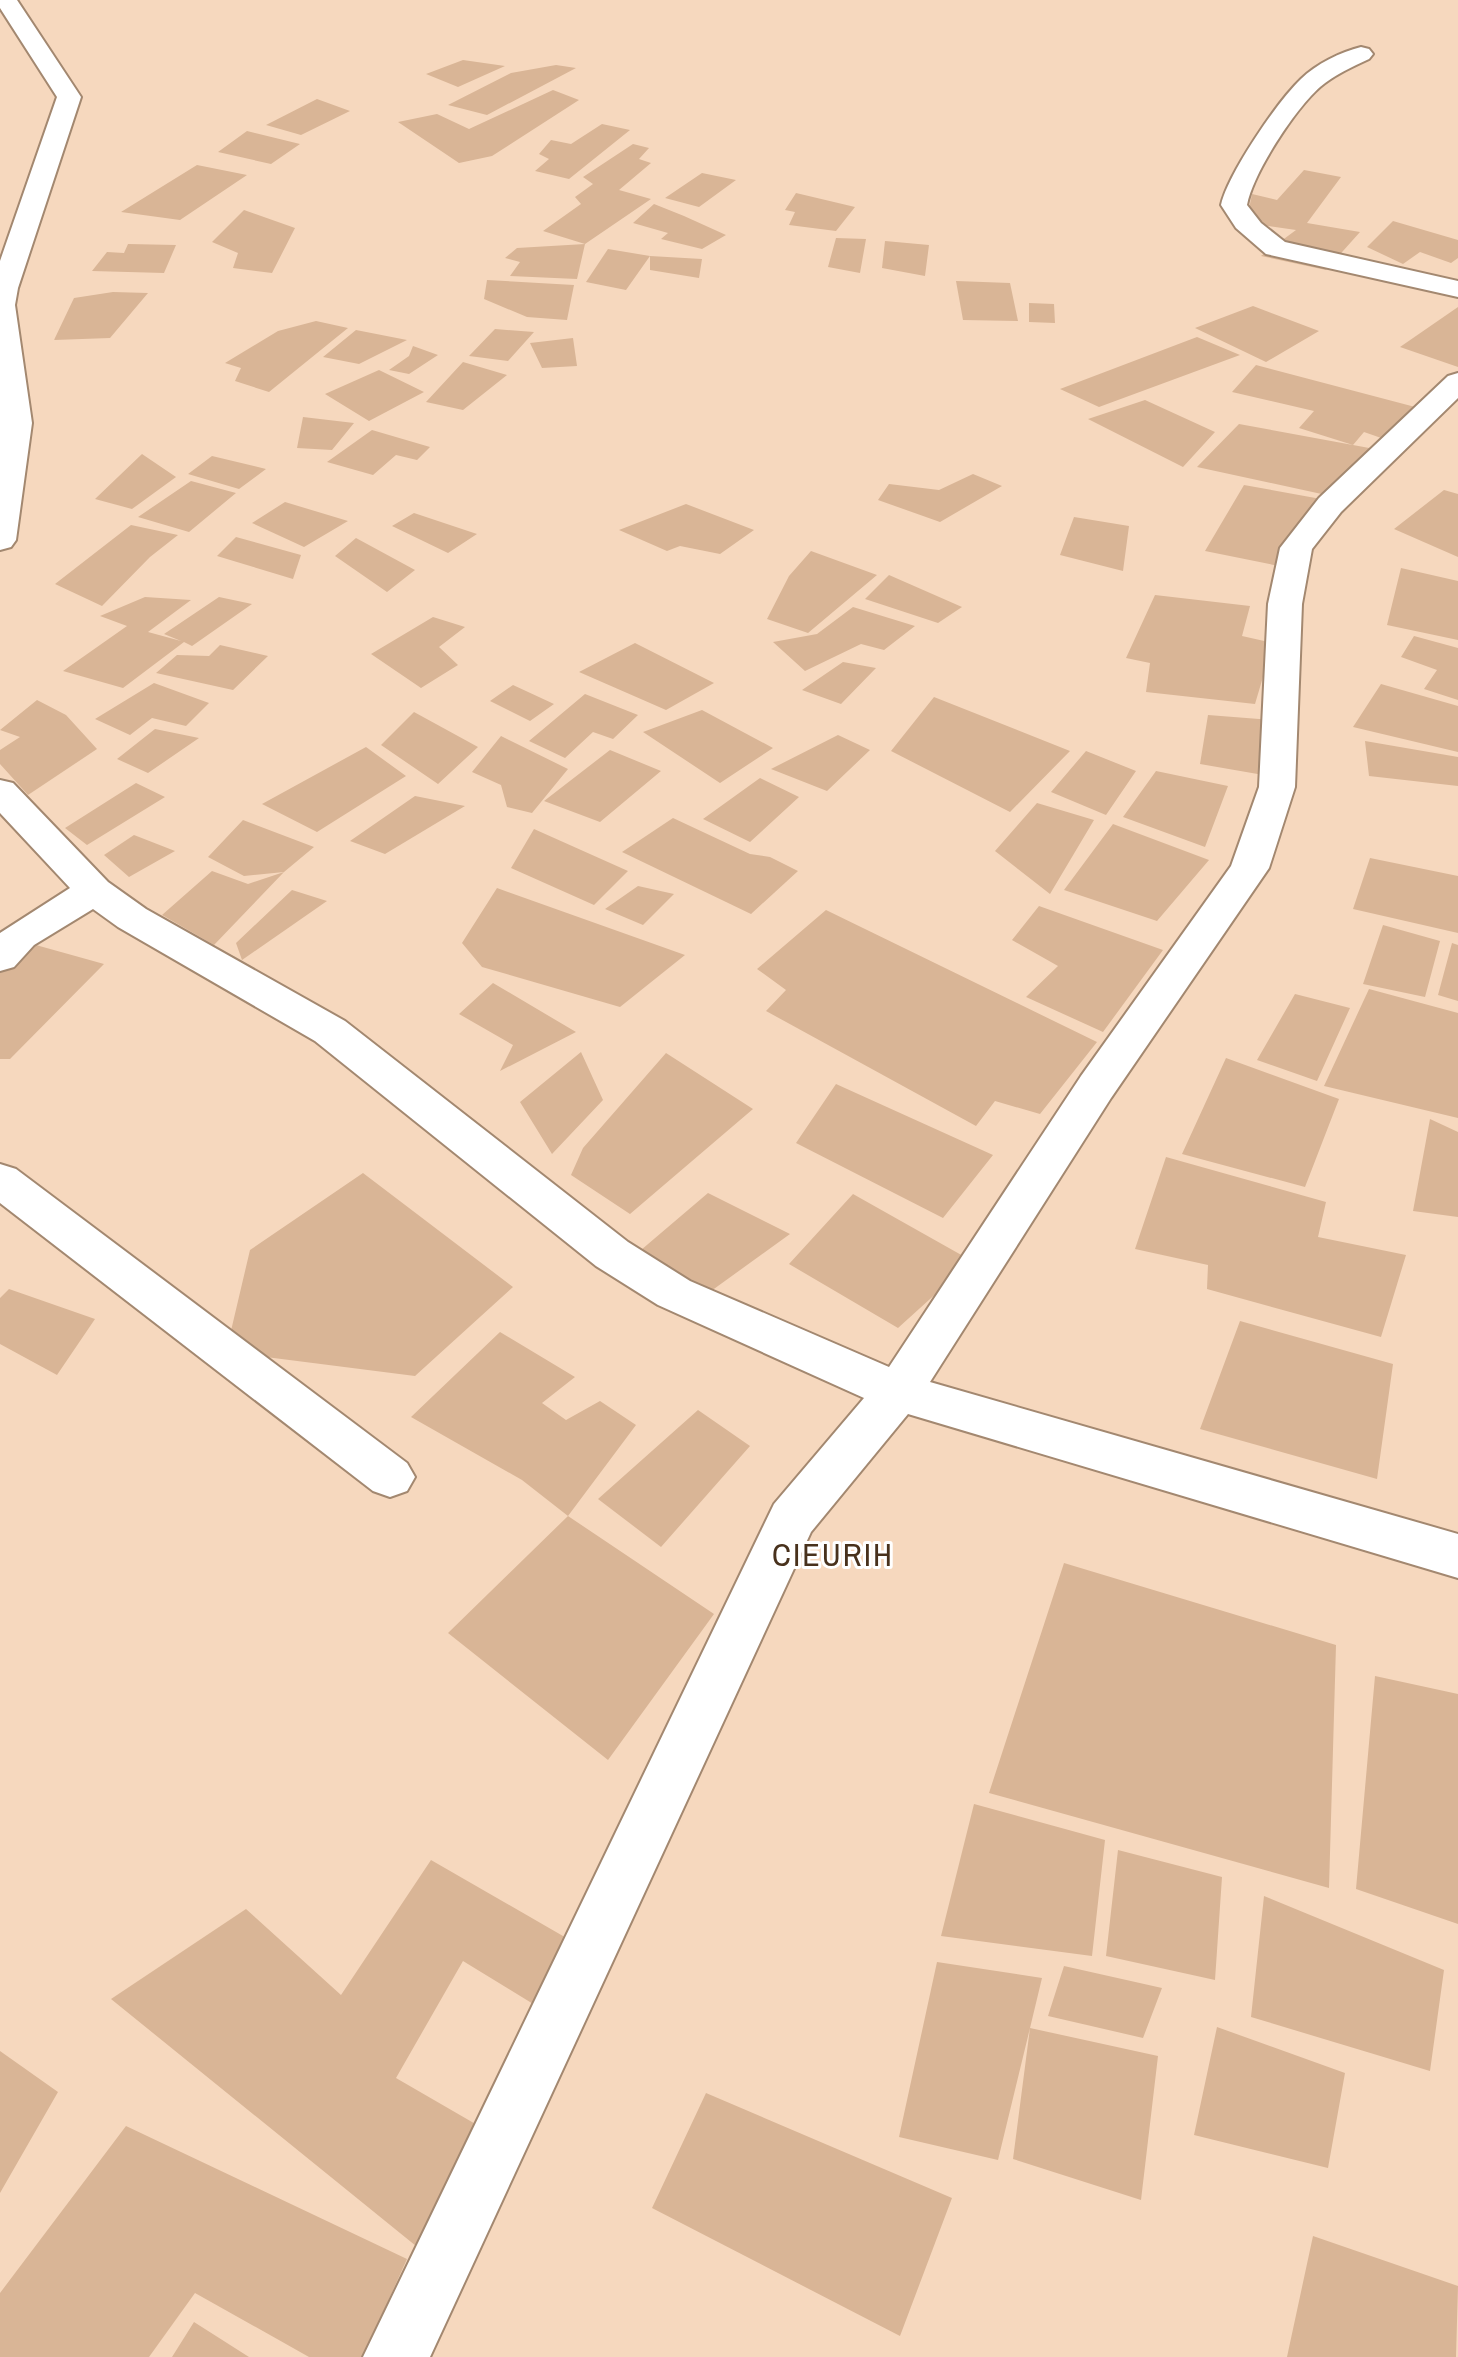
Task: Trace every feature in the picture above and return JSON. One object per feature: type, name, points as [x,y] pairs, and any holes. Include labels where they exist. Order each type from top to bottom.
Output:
[{"type":"street","points":[[0,540],[17,423],[2,323],[4,288],[69,97],[6,0]]},
{"type":"street","points":[[1361,54],[1326,72],[1302,92],[1271,134],[1235,196],[1235,208],[1262,240],[1276,248],[1458,289]]},
{"type":"street","points":[[396,2357],[792,1519],[898,1392],[1096,1087],[1250,868],[1277,787],[1285,604],[1296,548],[1330,505],[1458,382]]},
{"type":"street","points":[[0,791],[94,891],[132,918],[330,1031],[625,1262],[674,1293],[898,1392],[1458,1556]]},
{"type":"street","points":[[0,958],[20,936],[94,891]]},
{"type":"street","points":[[0,1180],[390,1477]]},
{"type":"building","points":[[463,60],[505,66],[458,87],[426,74]]},
{"type":"building","points":[[556,65],[576,68],[487,115],[448,105],[511,73]]},
{"type":"building","points":[[553,90],[579,100],[492,156],[459,163],[398,122],[437,114],[469,129]]},
{"type":"building","points":[[317,99],[350,111],[301,135],[266,125]]},
{"type":"building","points":[[602,124],[630,130],[569,179],[535,171],[549,159],[539,154],[551,140],[571,144]]},
{"type":"building","points":[[247,131],[300,144],[271,164],[218,152]]},
{"type":"building","points":[[633,144],[649,148],[639,159],[651,163],[619,190],[651,199],[585,244],[543,231],[581,204],[575,197],[593,184],[583,177]]},
{"type":"building","points":[[197,165],[247,175],[180,220],[121,212]]},
{"type":"building","points":[[1304,170],[1341,177],[1307,223],[1360,232],[1326,270],[1261,256],[1296,230],[1261,225],[1249,209],[1252,194],[1277,200]]},
{"type":"building","points":[[702,173],[736,180],[699,207],[665,198]]},
{"type":"building","points":[[796,193],[855,207],[836,231],[789,225],[795,212],[785,210]]},
{"type":"building","points":[[654,204],[726,235],[702,249],[661,239],[668,233],[633,223]]},
{"type":"building","points":[[244,210],[295,228],[272,273],[233,268],[238,253],[212,242]]},
{"type":"building","points":[[1393,221],[1458,240],[1458,258],[1451,263],[1420,252],[1403,264],[1367,247]]},
{"type":"building","points":[[836,238],[866,239],[860,273],[828,267]]},
{"type":"building","points":[[885,241],[929,245],[925,276],[882,268]]},
{"type":"building","points":[[128,244],[176,245],[164,273],[92,271],[107,252],[124,253]]},
{"type":"building","points":[[585,244],[577,279],[510,276],[520,262],[505,258],[517,248]]},
{"type":"building","points":[[608,249],[650,256],[626,290],[586,282]]},
{"type":"building","points":[[650,256],[702,259],[699,278],[650,270]]},
{"type":"building","points":[[487,280],[574,285],[567,320],[527,317],[484,299]]},
{"type":"building","points":[[956,281],[1010,283],[1018,321],[963,320]]},
{"type":"building","points":[[113,292],[148,293],[110,338],[54,340],[74,298]]},
{"type":"building","points":[[1029,303],[1054,304],[1055,323],[1029,322]]},
{"type":"building","points":[[1253,306],[1319,331],[1266,362],[1195,328]]},
{"type":"building","points":[[1458,307],[1458,367],[1400,347]]},
{"type":"building","points":[[316,321],[348,328],[269,392],[235,381],[241,368],[225,363],[278,331]]},
{"type":"building","points":[[495,329],[534,332],[508,361],[469,356]]},
{"type":"building","points":[[356,330],[407,340],[359,364],[323,357]]},
{"type":"building","points":[[1197,337],[1240,355],[1099,407],[1060,389]]},
{"type":"building","points":[[573,338],[577,366],[542,368],[530,343]]},
{"type":"building","points":[[413,346],[438,355],[409,374],[389,370],[409,356]]},
{"type":"building","points":[[463,362],[507,375],[463,410],[426,402]]},
{"type":"building","points":[[1256,365],[1419,408],[1387,440],[1364,432],[1353,445],[1299,428],[1314,411],[1232,392]]},
{"type":"building","points":[[379,370],[424,392],[369,421],[325,394]]},
{"type":"building","points":[[1145,400],[1215,432],[1183,467],[1088,419]]},
{"type":"building","points":[[303,417],[354,423],[332,450],[297,448]]},
{"type":"building","points":[[1239,424],[1391,452],[1340,498],[1197,467]]},
{"type":"building","points":[[372,430],[430,447],[417,460],[396,455],[373,475],[327,462]]},
{"type":"building","points":[[142,454],[176,477],[132,509],[95,499]]},
{"type":"building","points":[[212,456],[266,469],[239,489],[188,474]]},
{"type":"building","points":[[973,474],[1002,486],[940,522],[878,500],[889,484],[939,490]]},
{"type":"building","points":[[191,481],[236,493],[189,532],[138,517]]},
{"type":"building","points":[[1244,485],[1321,499],[1294,569],[1205,551]]},
{"type":"building","points":[[1444,490],[1458,494],[1458,557],[1394,529]]},
{"type":"building","points":[[285,502],[348,521],[304,547],[252,523]]},
{"type":"building","points":[[686,504],[754,530],[720,554],[680,546],[667,551],[619,530]]},
{"type":"building","points":[[414,513],[477,534],[448,553],[392,526]]},
{"type":"building","points":[[1074,517],[1129,526],[1123,571],[1060,555]]},
{"type":"building","points":[[131,525],[178,535],[150,557],[102,606],[55,584]]},
{"type":"building","points":[[236,537],[301,555],[293,579],[217,556]]},
{"type":"building","points":[[356,538],[415,570],[387,592],[335,556]]},
{"type":"building","points":[[811,551],[877,575],[808,633],[767,619],[789,576]]},
{"type":"building","points":[[1401,568],[1458,581],[1458,640],[1387,625]]},
{"type":"building","points":[[889,575],[962,607],[938,623],[865,599]]},
{"type":"building","points":[[1155,595],[1250,606],[1242,636],[1273,643],[1255,704],[1146,692],[1150,663],[1126,658]]},
{"type":"building","points":[[145,597],[191,600],[148,632],[181,641],[164,634],[219,597],[252,604],[192,646],[184,642],[123,688],[63,671],[127,626],[100,616]]},
{"type":"building","points":[[853,607],[915,626],[884,650],[861,644],[805,671],[773,642],[817,634]]},
{"type":"building","points":[[433,617],[465,627],[439,647],[458,665],[421,688],[371,654]]},
{"type":"building","points":[[1414,636],[1458,648],[1458,700],[1424,689],[1437,670],[1401,657]]},
{"type":"building","points":[[635,643],[714,683],[666,710],[579,672]]},
{"type":"building","points":[[220,645],[268,656],[233,690],[156,673],[177,655],[209,656]]},
{"type":"building","points":[[843,662],[876,668],[841,704],[802,690]]},
{"type":"building","points":[[154,683],[209,703],[186,726],[152,718],[130,735],[95,719]]},
{"type":"building","points":[[1381,684],[1458,706],[1458,752],[1353,727]]},
{"type":"building","points":[[513,685],[554,704],[530,721],[490,701]]},
{"type":"building","points":[[585,694],[638,715],[613,739],[593,732],[565,758],[529,741]]},
{"type":"building","points":[[934,697],[1070,751],[1010,812],[891,751]]},
{"type":"building","points":[[37,700],[66,715],[97,749],[28,795],[0,764],[0,750],[20,737],[0,730]]},
{"type":"building","points":[[702,710],[773,748],[720,783],[643,732]]},
{"type":"building","points":[[414,712],[478,747],[438,784],[381,745]]},
{"type":"building","points":[[1208,715],[1285,721],[1287,779],[1200,764]]},
{"type":"building","points":[[155,729],[199,738],[148,773],[117,759]]},
{"type":"building","points":[[838,735],[870,750],[827,791],[771,769]]},
{"type":"building","points":[[501,736],[568,769],[532,813],[507,807],[501,785],[472,772]]},
{"type":"building","points":[[1365,741],[1458,757],[1458,786],[1369,776]]},
{"type":"building","points":[[366,747],[406,776],[317,832],[262,804]]},
{"type":"building","points":[[610,750],[661,771],[600,822],[544,801]]},
{"type":"building","points":[[1086,751],[1136,771],[1106,815],[1051,792]]},
{"type":"building","points":[[1156,771],[1228,786],[1205,847],[1123,817]]},
{"type":"building","points":[[760,778],[799,797],[750,842],[703,819]]},
{"type":"building","points":[[136,783],[165,797],[87,845],[65,828]]},
{"type":"building","points":[[415,796],[465,806],[385,854],[350,841]]},
{"type":"building","points":[[1037,803],[1094,820],[1050,894],[995,851]]},
{"type":"building","points":[[673,818],[750,854],[770,857],[798,871],[751,914],[622,852]]},
{"type":"building","points":[[243,820],[314,847],[284,872],[244,876],[208,857]]},
{"type":"building","points":[[1113,824],[1209,860],[1157,921],[1064,890]]},
{"type":"building","points":[[534,829],[628,871],[594,905],[511,868]]},
{"type":"building","points":[[134,835],[175,851],[129,877],[104,855]]},
{"type":"building","points":[[1370,858],[1458,876],[1458,933],[1353,909]]},
{"type":"building","points":[[212,871],[248,884],[284,872],[214,945],[162,915]]},
{"type":"building","points":[[638,886],[674,894],[643,925],[605,909]]},
{"type":"building","points":[[497,888],[685,955],[620,1007],[482,967],[462,943]]},
{"type":"building","points":[[292,890],[327,901],[242,960],[236,943]]},
{"type":"building","points":[[1039,906],[1163,950],[1103,1032],[1026,997],[1058,966],[1012,940]]},
{"type":"building","points":[[826,910],[1097,1042],[1040,1114],[995,1101],[976,1126],[766,1011],[786,990],[757,969]]},
{"type":"building","points":[[1383,925],[1440,941],[1425,997],[1363,984]]},
{"type":"building","points":[[0,935],[104,964],[10,1059],[0,1059]]},
{"type":"building","points":[[1452,943],[1458,945],[1458,1001],[1438,995]]},
{"type":"building","points":[[493,983],[576,1032],[500,1071],[513,1045],[459,1014]]},
{"type":"building","points":[[1369,989],[1458,1013],[1458,1118],[1324,1086]]},
{"type":"building","points":[[1295,994],[1350,1008],[1317,1081],[1257,1060]]},
{"type":"building","points":[[581,1052],[603,1100],[552,1154],[520,1102]]},
{"type":"building","points":[[666,1053],[753,1109],[630,1214],[571,1175],[583,1148]]},
{"type":"building","points":[[1226,1058],[1339,1099],[1305,1187],[1182,1154]]},
{"type":"building","points":[[836,1084],[993,1155],[943,1218],[796,1143]]},
{"type":"building","points":[[1430,1119],[1458,1132],[1458,1217],[1413,1211]]},
{"type":"building","points":[[1166,1157],[1326,1202],[1318,1237],[1406,1255],[1381,1337],[1207,1289],[1208,1265],[1135,1249]]},
{"type":"building","points":[[363,1173],[513,1287],[415,1376],[226,1352],[250,1250]]},
{"type":"building","points":[[708,1193],[790,1234],[682,1312],[614,1273]]},
{"type":"building","points":[[853,1194],[972,1261],[898,1328],[789,1264]]},
{"type":"building","points":[[9,1289],[95,1319],[57,1375],[0,1344],[0,1298]]},
{"type":"building","points":[[1240,1321],[1393,1364],[1377,1479],[1200,1429]]},
{"type":"building","points":[[500,1332],[575,1377],[542,1403],[566,1420],[600,1401],[636,1425],[568,1516],[522,1480],[411,1417]]},
{"type":"building","points":[[698,1410],[750,1446],[661,1547],[598,1499]]},
{"type":"building","points":[[568,1516],[714,1614],[608,1760],[448,1633]]},
{"type":"building","points":[[1064,1563],[1336,1645],[1329,1888],[989,1793]]},
{"type":"building","points":[[1375,1676],[1458,1694],[1458,1924],[1356,1889]]},
{"type":"building","points":[[974,1804],[1105,1840],[1092,1956],[941,1936]]},
{"type":"building","points":[[1118,1850],[1222,1877],[1215,1980],[1106,1956]]},
{"type":"building","points":[[431,1860],[582,1947],[543,2010],[463,1961],[396,2078],[510,2144],[437,2263],[111,1999],[246,1909],[341,1995]]},
{"type":"building","points":[[1264,1896],[1444,1970],[1430,2071],[1251,2017]]},
{"type":"building","points":[[937,1962],[1042,1978],[998,2160],[899,2137]]},
{"type":"building","points":[[1064,1966],[1162,1988],[1143,2038],[1048,2016]]},
{"type":"building","points":[[1217,2027],[1345,2073],[1328,2168],[1194,2135]]},
{"type":"building","points":[[1030,2028],[1158,2056],[1141,2200],[1013,2159]]},
{"type":"building","points":[[0,2051],[58,2092],[0,2193]]},
{"type":"building","points":[[706,2093],[952,2198],[900,2336],[652,2208]]},
{"type":"building","points":[[126,2126],[407,2259],[363,2357],[309,2357],[195,2293],[149,2357],[0,2357],[0,2293]]},
{"type":"building","points":[[1313,2236],[1458,2286],[1456,2357],[1287,2357]]},
{"type":"building","points":[[194,2322],[249,2357],[172,2357]]},
{"type":"district","name":"CIEURIH","points":[[833,1555]]}]
